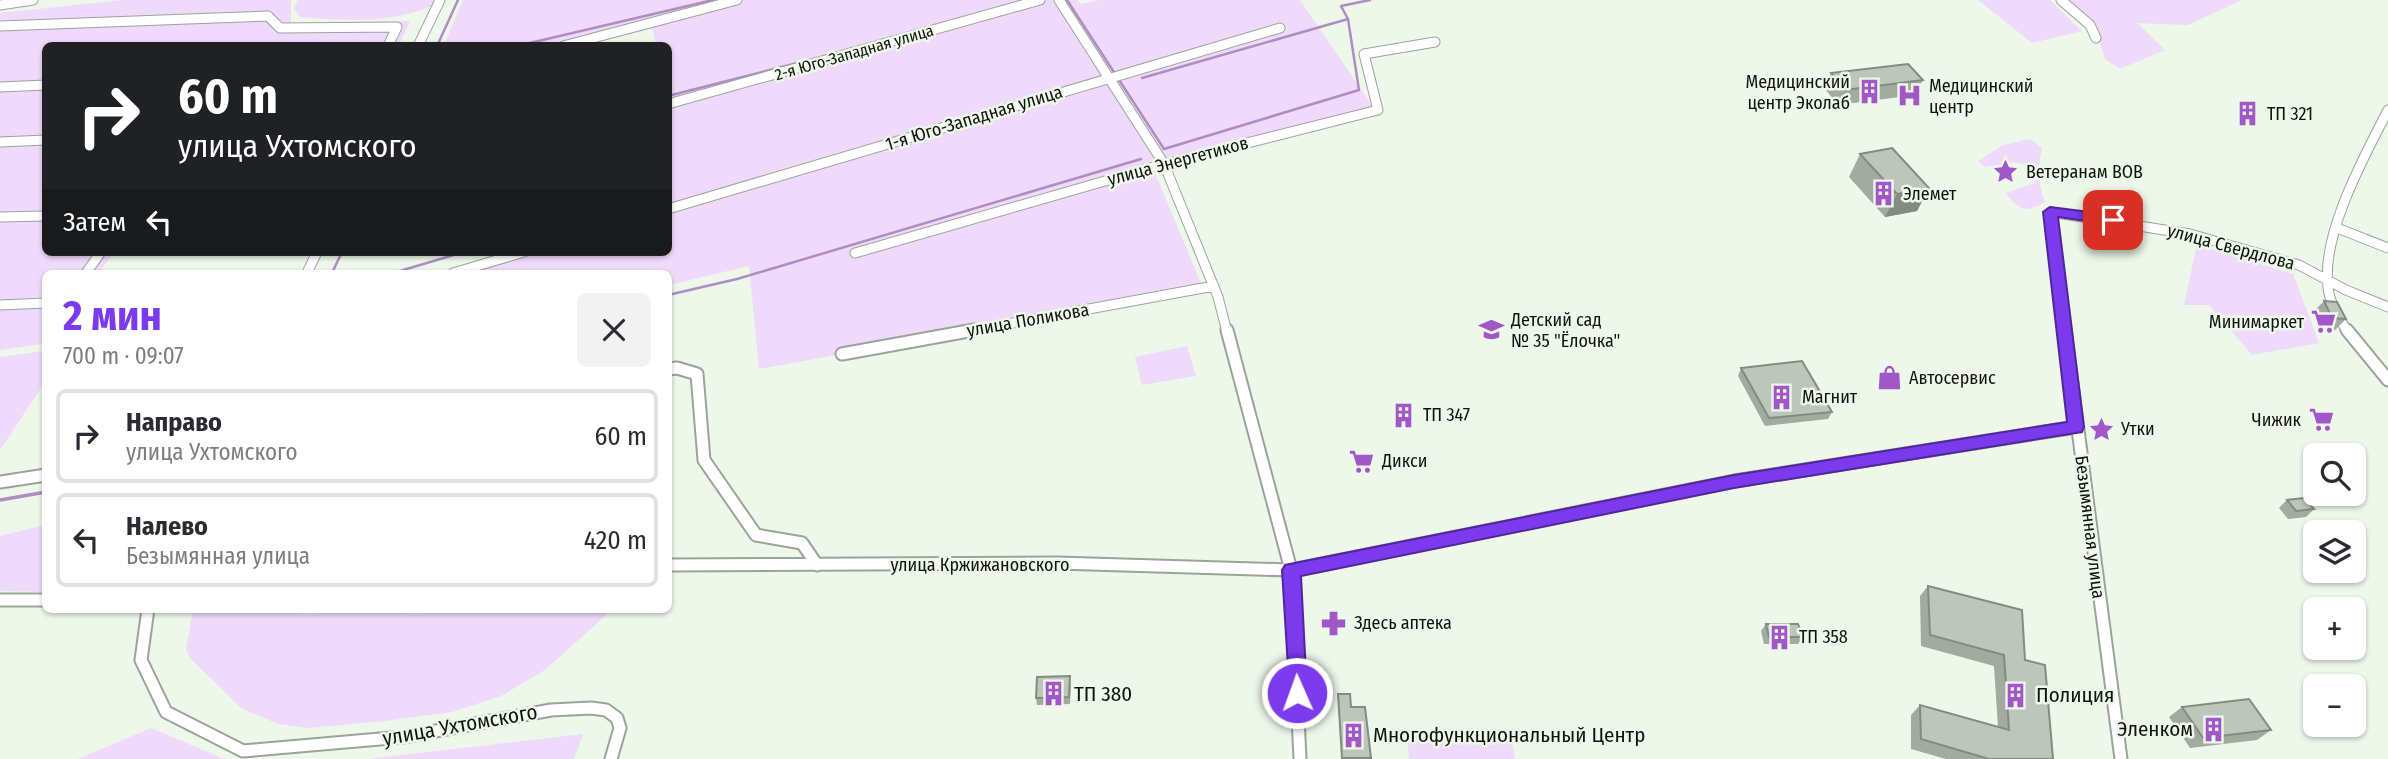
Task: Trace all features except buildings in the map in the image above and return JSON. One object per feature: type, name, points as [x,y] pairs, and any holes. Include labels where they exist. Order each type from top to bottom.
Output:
[{"type":"street","points":[[0,5],[33,0]]},
{"type":"street","points":[[420,42],[440,0]]},
{"type":"street","points":[[578,42],[737,0]]},
{"type":"street","name":"2-я Юго-Западная улица","points":[[672,103],[1040,0]]},
{"type":"street","points":[[1059,0],[1164,164],[1214,286],[1291,570],[1300,759]]},
{"type":"street","points":[[2061,0],[2090,25],[2096,38]]},
{"type":"street","points":[[0,26],[268,16],[280,28],[397,27],[390,42]]},
{"type":"street","name":"1-я Юго-Западная улица","points":[[672,208],[1280,28]]},
{"type":"street","name":"улица Энергетиков","points":[[855,253],[1164,164],[1378,110],[1364,54],[1435,42]]},
{"type":"street","points":[[0,87],[42,85]]},
{"type":"street","points":[[2388,110],[2384,131],[2337,228],[2328,254],[2326,279],[2328,292],[2356,343],[2388,380]]},
{"type":"street","points":[[0,142],[42,140]]},
{"type":"street","name":"улица Свердлова","points":[[2050,212],[2190,234],[2299,265],[2388,307]]},
{"type":"street","name":"Безымянная улица","points":[[2050,212],[2121,759]]},
{"type":"street","points":[[0,217],[42,216]]},
{"type":"street","points":[[2337,228],[2388,248]]},
{"type":"street","points":[[463,270],[510,256]]},
{"type":"street","name":"улица Поликова","points":[[842,354],[1214,286]]},
{"type":"street","points":[[0,306],[42,303]]},
{"type":"street","points":[[672,369],[698,374],[704,460],[756,535],[802,543],[817,565]]},
{"type":"street","points":[[1291,570],[1734,481],[2076,427]]},
{"type":"street","points":[[0,482],[42,476]]},
{"type":"street","name":"улица Кржижановского","points":[[672,565],[1057,563],[1291,570]]},
{"type":"street","points":[[0,600],[42,600]]},
{"type":"street","name":"улица Ухтомского","points":[[147,613],[141,660],[166,712],[243,751],[403,737],[551,710],[606,710],[619,723],[611,759]]},
{"type":"shaded area","points":[[123,0],[291,0],[291,23],[410,21],[400,42],[42,42],[42,256],[112,256],[100,270],[42,270],[42,342],[0,350],[0,13]]},
{"type":"shaded area","points":[[298,0],[436,0],[434,5],[402,15],[351,20],[300,17],[294,8]]},
{"type":"shaded area","points":[[463,0],[1077,0],[1081,4],[1100,0],[1300,0],[1373,107],[1150,161],[1203,288],[759,369],[749,266],[672,284],[672,270],[454,270],[499,256],[672,256],[672,42],[655,42],[651,22],[564,42],[445,42]]},
{"type":"shaded area","points":[[1978,0],[2050,0],[2082,31],[2032,43]]},
{"type":"shaded area","points":[[2068,0],[2242,0],[2188,25],[2137,23],[2165,50],[2120,69],[2105,59],[2092,19]]},
{"type":"shaded area","points":[[2030,139],[2042,148],[2039,176],[2045,202],[2028,209],[2019,207],[2006,193],[2035,183],[2027,165],[2015,162],[1985,167],[1978,161],[2003,145]]},
{"type":"shaded area","points":[[2197,244],[2293,274],[2319,343],[2252,355],[2209,305],[2184,305]]},
{"type":"shaded area","points":[[1187,346],[1196,376],[1142,385],[1135,357]]},
{"type":"shaded area","points":[[42,351],[42,387],[0,450],[0,357]]},
{"type":"shaded area","points":[[42,526],[42,592],[0,591],[0,536]]},
{"type":"shaded area","points":[[192,613],[607,613],[545,670],[501,696],[452,712],[308,728],[278,724],[241,708],[190,658],[186,649]]},
{"type":"shaded area","points":[[151,728],[224,759],[78,759]]},
{"type":"shaded area","points":[[583,734],[574,759],[367,759]]},
{"type":"shaded area","points":[[1407,737],[1511,737],[1515,759],[1409,759]]},
{"type":"waterway","points":[[439,42],[458,0]]},
{"type":"waterway","points":[[534,42],[713,0]]},
{"type":"waterway","points":[[1067,0],[1164,149],[1359,90],[1348,19]]},
{"type":"waterway","points":[[1348,19],[1341,6],[1370,0]]},
{"type":"waterway","points":[[1142,78],[1348,19]]},
{"type":"waterway","points":[[672,95],[809,60]]},
{"type":"waterway","points":[[672,294],[737,279],[1141,159]]},
{"type":"waterway","points":[[333,270],[340,256]]},
{"type":"waterway","points":[[403,270],[450,256]]},
{"type":"waterway","points":[[0,500],[42,493]]},
{"type":"place","name":"Медицинский центр Эколаб","points":[[1870,92]]},
{"type":"place","name":"Медицинский центр","points":[[1909,96]]},
{"type":"place","name":"ТП 321","points":[[2247,114]]},
{"type":"place","name":"Ветеранам ВОВ","points":[[2006,172]]},
{"type":"place","name":"Элемет","points":[[1883,194]]},
{"type":"place","name":"Минимаркет","points":[[2324,322]]},
{"type":"place","name":"Детский сад № 35 \"Ёлочка\"","points":[[1491,330]]},
{"type":"place","name":"Автосервис","points":[[1889,378]]},
{"type":"place","name":"Магнит","points":[[1782,397]]},
{"type":"place","name":"ТП 347","points":[[1403,415]]},
{"type":"place","name":"Чижик","points":[[2321,420]]},
{"type":"place","name":"Утки","points":[[2101,429]]},
{"type":"place","name":"Дикси","points":[[1362,461]]},
{"type":"place","name":"Здесь аптека","points":[[1334,623]]},
{"type":"place","name":"ТП 358","points":[[1779,637]]},
{"type":"place","name":"ТП 380","points":[[1054,694]]},
{"type":"place","name":"Полиция","points":[[2016,695]]},
{"type":"place","name":"Эленком","points":[[2213,729]]},
{"type":"place","name":"Многофункциональный Центр","points":[[1353,735]]},
{"type":"route","points":[[1297,693],[1291,570],[1734,481],[2076,427],[2050,212],[2113,220]]}]
